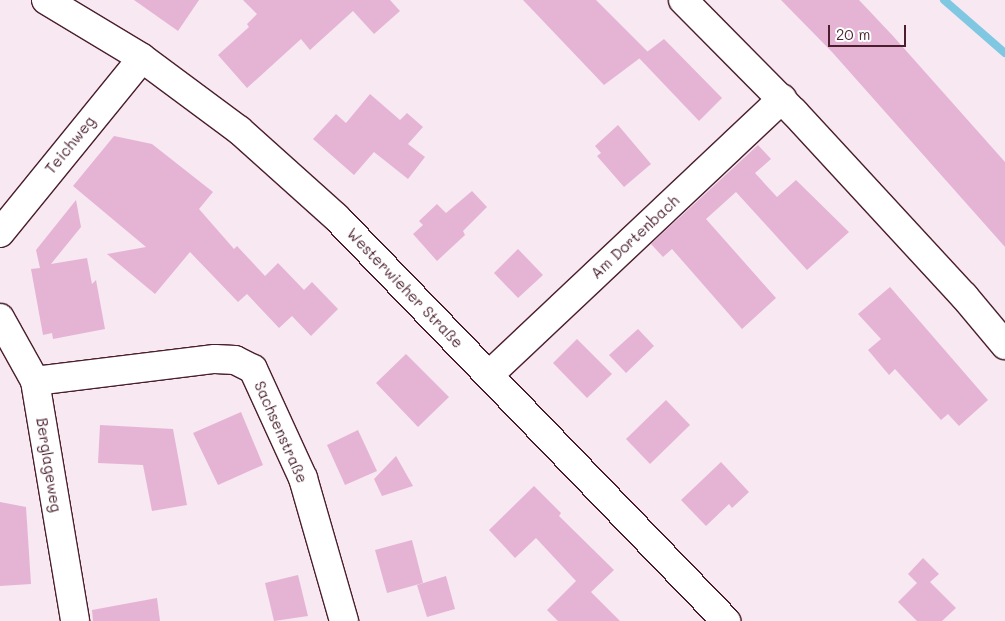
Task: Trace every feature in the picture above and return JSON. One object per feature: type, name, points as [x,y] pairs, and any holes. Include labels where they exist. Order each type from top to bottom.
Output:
[{"type":"street","name":"Westerwieher Straße","points":[[46,0],[142,58],[239,130],[329,211],[726,621]]},
{"type":"street","points":[[683,0],[782,99],[964,296],[1005,345]]},
{"type":"street","name":"Teichweg","points":[[0,233],[142,58]]},
{"type":"street","name":"Am Dortenbach","points":[[489,375],[782,99]]},
{"type":"street","name":"Berglageweg","points":[[0,318],[35,381],[75,621]]},
{"type":"street","name":"Sachsenstraße","points":[[35,381],[215,359],[235,360],[252,369],[303,478],[344,621]]},
{"type":"building","points":[[134,0],[199,0],[178,31]]},
{"type":"building","points":[[243,0],[390,0],[400,11],[374,34],[353,11],[310,50],[301,39],[247,88],[218,55],[249,27],[247,24],[257,14]]},
{"type":"building","points":[[523,0],[596,0],[648,52],[604,85]]},
{"type":"building","points":[[781,0],[859,0],[893,36],[1005,162],[1005,247],[832,52]]},
{"type":"building","points":[[664,39],[722,98],[699,121],[639,58]]},
{"type":"building","points":[[370,94],[400,120],[407,113],[423,127],[408,144],[425,157],[408,179],[374,152],[354,175],[313,139],[336,114],[346,123]]},
{"type":"building","points":[[618,125],[651,164],[624,187],[597,156],[601,153],[595,146]]},
{"type":"building","points":[[114,136],[152,144],[213,192],[199,209],[234,249],[237,246],[265,276],[278,263],[304,290],[312,282],[338,309],[311,336],[292,316],[279,328],[247,294],[238,302],[190,252],[155,294],[107,254],[146,247],[73,186]]},
{"type":"building","points":[[758,145],[771,159],[755,173],[777,197],[796,180],[849,232],[807,270],[736,192],[706,219],[776,298],[742,329],[672,249],[663,257],[651,244]]},
{"type":"building","points":[[472,191],[487,207],[463,231],[465,235],[437,261],[413,234],[423,225],[419,221],[437,204],[446,213]]},
{"type":"building","points":[[76,200],[81,227],[51,264],[87,258],[92,284],[96,280],[105,329],[53,339],[52,333],[43,335],[31,269],[40,268],[36,250]]},
{"type":"building","points":[[518,249],[543,275],[518,298],[494,273]]},
{"type":"building","points":[[890,287],[988,400],[959,426],[948,414],[941,420],[895,369],[889,375],[868,350],[881,339],[858,314]]},
{"type":"building","points":[[638,329],[654,346],[626,373],[609,355]]},
{"type":"building","points":[[577,339],[612,374],[587,398],[553,363]]},
{"type":"building","points":[[406,354],[449,397],[418,427],[376,383]]},
{"type":"building","points":[[666,400],[690,425],[650,464],[626,439]]},
{"type":"building","points":[[241,412],[263,465],[218,485],[193,433]]},
{"type":"building","points":[[100,425],[173,429],[187,505],[152,511],[143,465],[98,463]]},
{"type":"building","points":[[358,430],[377,471],[345,485],[327,445]]},
{"type":"building","points":[[396,456],[413,486],[382,496],[374,479]]},
{"type":"building","points":[[721,462],[749,492],[732,508],[729,504],[706,526],[681,500]]},
{"type":"building","points":[[534,486],[561,513],[559,516],[614,570],[591,592],[620,621],[558,621],[547,610],[576,581],[536,538],[515,558],[489,530]]},
{"type":"building","points":[[0,502],[26,507],[31,584],[0,586]]},
{"type":"building","points":[[412,540],[423,583],[387,593],[375,550]]},
{"type":"building","points":[[923,558],[939,574],[930,582],[956,608],[942,621],[917,621],[898,602],[917,583],[908,574]]},
{"type":"building","points":[[298,575],[308,616],[274,621],[265,583]]},
{"type":"building","points":[[446,576],[455,609],[427,617],[417,585]]},
{"type":"building","points":[[157,598],[160,621],[93,621],[92,610]]},
{"type":"waterway","points":[[944,0],[1005,53]]}]
